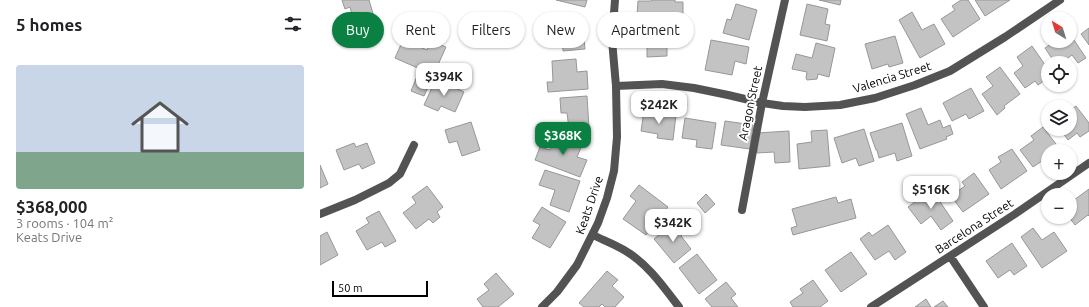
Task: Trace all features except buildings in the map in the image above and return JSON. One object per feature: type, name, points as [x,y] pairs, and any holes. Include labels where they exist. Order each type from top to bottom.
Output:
[{"type":"street","name":"Keats Drive","points":[[542,307],[577,265],[593,235],[607,198],[614,171],[617,137],[616,86],[612,40],[614,0]]},
{"type":"street","name":"Aragon Street","points":[[742,210],[762,103],[785,0]]},
{"type":"street","name":"Valencia Street","points":[[616,86],[662,84],[701,89],[762,103],[783,106],[806,107],[840,105],[875,98],[915,85],[950,71],[1005,37],[1060,0]]},
{"type":"street","points":[[320,214],[355,200],[389,183],[400,174],[414,145]]},
{"type":"street","name":"Barcelona Street","points":[[871,307],[1015,214],[1089,164]]},
{"type":"street","points":[[593,235],[624,250],[652,272],[679,307]]},
{"type":"street","points":[[950,256],[984,307]]}]
